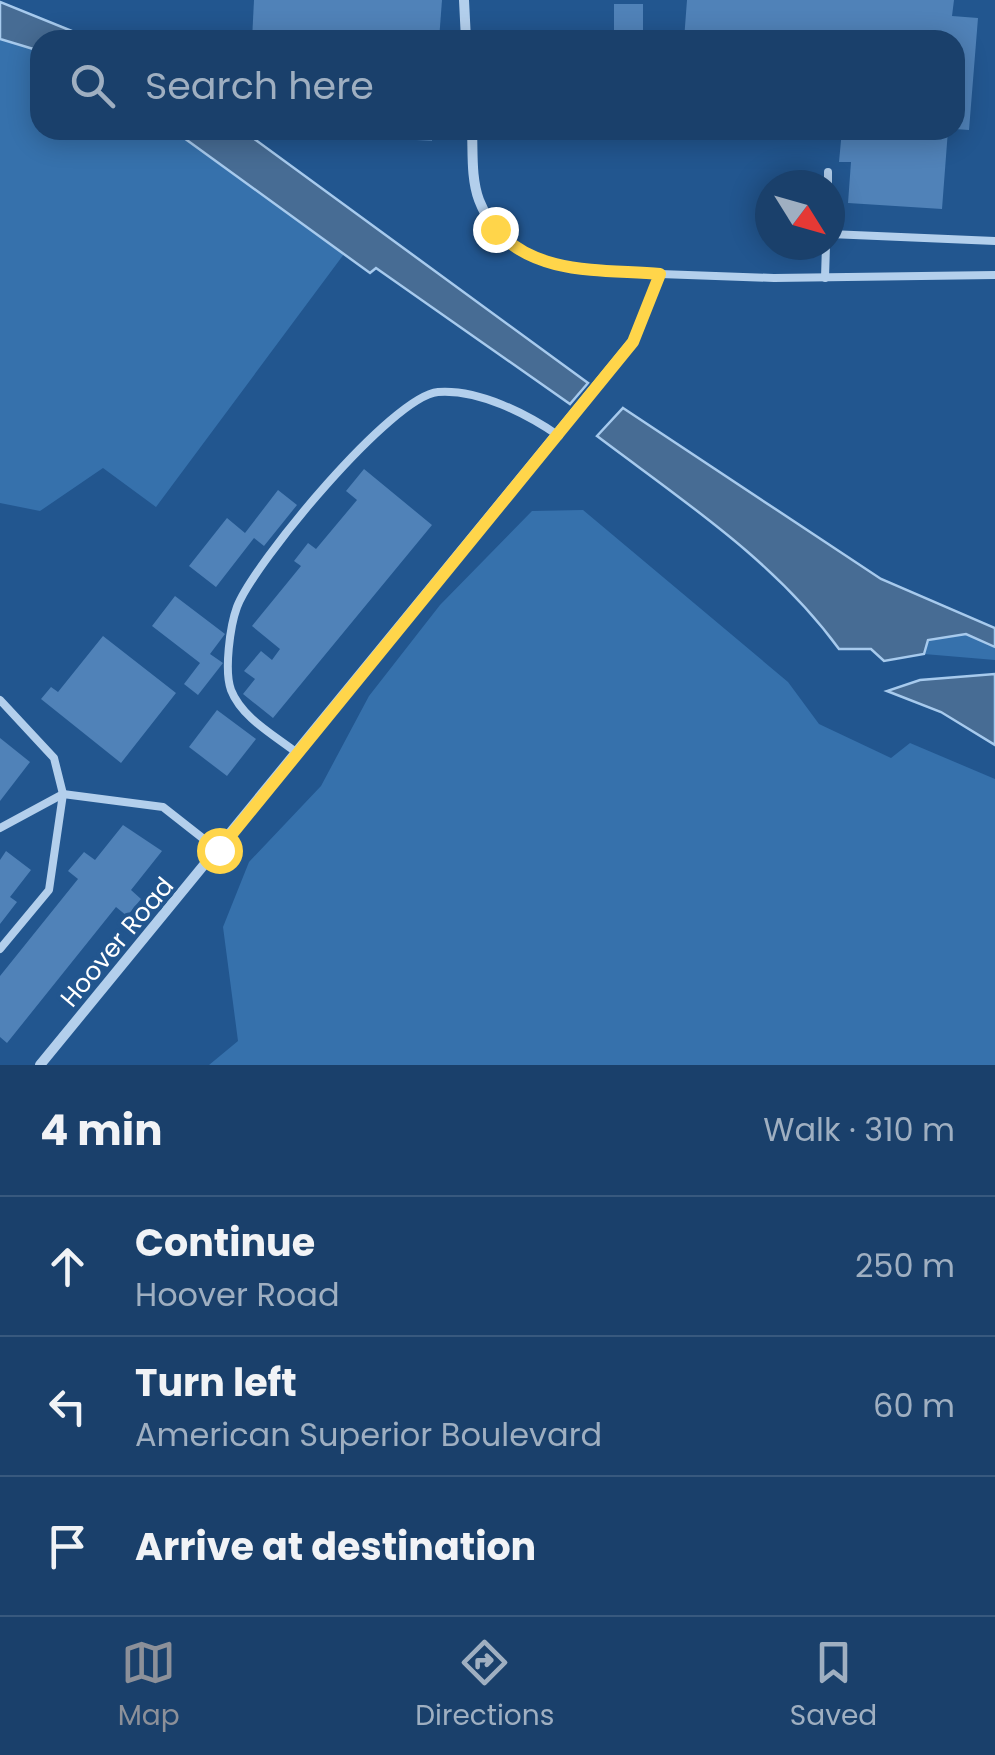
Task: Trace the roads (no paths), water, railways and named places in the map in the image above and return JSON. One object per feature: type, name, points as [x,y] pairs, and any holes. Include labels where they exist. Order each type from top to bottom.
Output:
[{"type":"street","points":[[464,0],[466,30]]},
{"type":"street","points":[[473,140],[478,199],[507,242],[530,257],[565,267],[660,274]]},
{"type":"street","name":"Hoover Road","points":[[40,1065],[633,342],[660,274]]},
{"type":"lane","points":[[845,235],[995,241]]},
{"type":"lane","points":[[825,278],[826,260]]},
{"type":"lane","points":[[660,274],[825,278],[995,275]]},
{"type":"lane","points":[[298,754],[244,712],[230,688],[236,608],[258,569],[360,447],[398,413],[436,392],[493,402],[532,417],[559,436]]},
{"type":"lane","points":[[0,700],[54,758],[64,794],[49,890],[0,949]]},
{"type":"lane","points":[[0,828],[64,794],[163,807],[219,850]]}]
